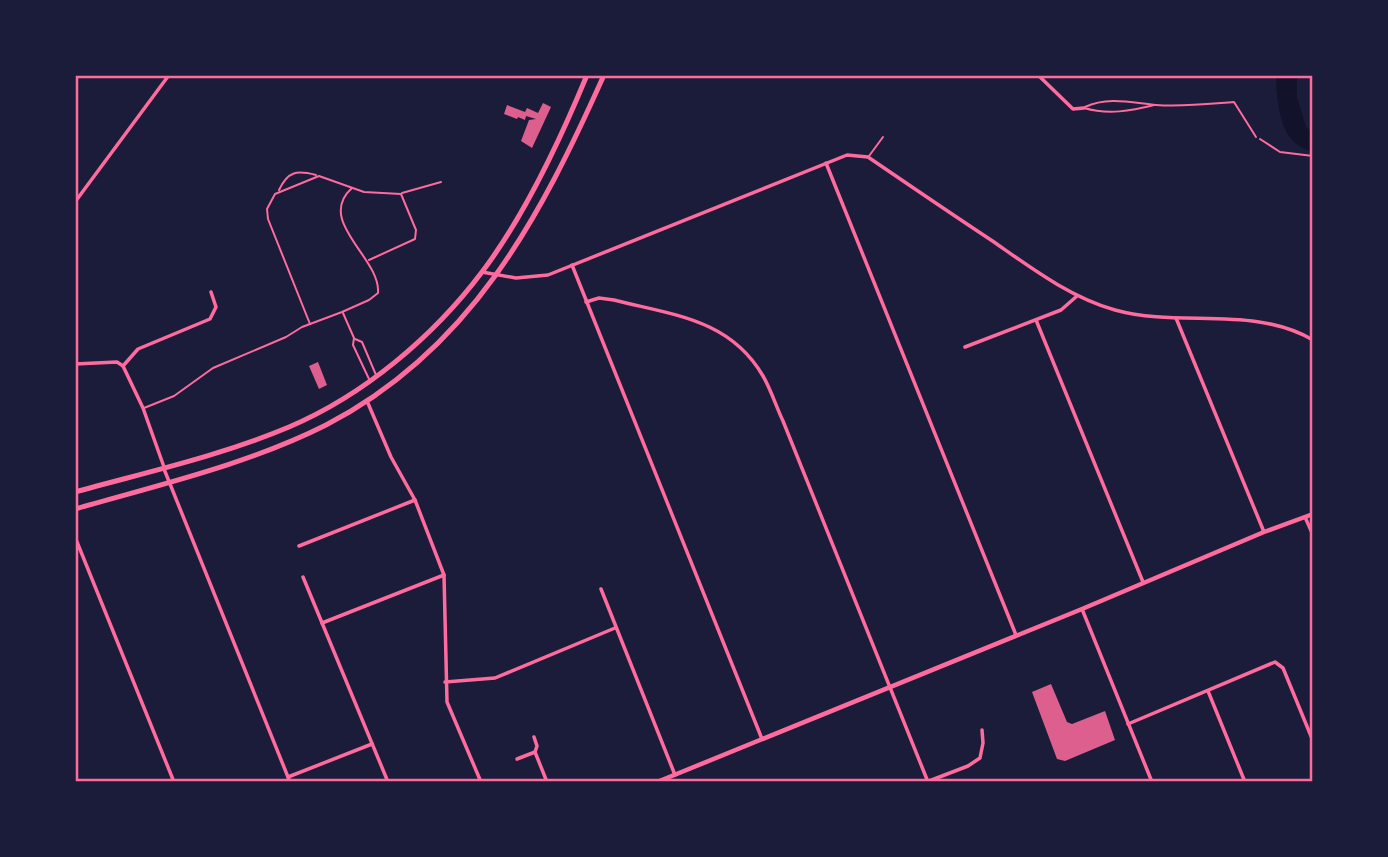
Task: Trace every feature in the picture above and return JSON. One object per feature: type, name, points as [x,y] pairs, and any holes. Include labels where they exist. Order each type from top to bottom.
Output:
[{"type":"main road","points":[[75,492],[209,455],[290,426],[332,405],[370,381],[421,340],[482,272],[522,208],[587,75]]},
{"type":"main road","points":[[75,509],[169,482],[297,439],[367,401],[426,355],[472,309],[497,275],[560,170],[604,75]]},
{"type":"main road","points":[[657,782],[1313,514]]},
{"type":"street","points":[[75,202],[169,75]]},
{"type":"street","points":[[1038,75],[1073,109],[1084,108]]},
{"type":"street","points":[[482,272],[516,278],[537,276],[572,265],[847,155],[868,157],[1077,296],[1117,310],[1177,318],[1275,324],[1313,340]]},
{"type":"street","points":[[826,163],[1016,635]]},
{"type":"street","points":[[572,265],[762,739]]},
{"type":"street","points":[[123,366],[138,349],[210,319],[216,307],[211,292]]},
{"type":"street","points":[[965,347],[1061,310],[1077,296]]},
{"type":"street","points":[[586,302],[599,298],[614,300],[711,326],[733,340],[749,355],[764,377],[774,399],[928,782],[968,766],[980,758],[982,730]]},
{"type":"street","points":[[1177,318],[1264,532]]},
{"type":"street","points":[[1036,320],[1143,582]]},
{"type":"street","points":[[75,364],[117,362],[123,366],[143,408],[169,482],[289,779],[372,744]]},
{"type":"street","points":[[367,401],[391,457],[415,500],[444,575],[447,702],[481,782]]},
{"type":"street","points":[[299,546],[415,500]]},
{"type":"street","points":[[1305,517],[1313,535]]},
{"type":"street","points":[[75,537],[174,782]]},
{"type":"street","points":[[323,623],[444,575]]},
{"type":"street","points":[[303,577],[388,782]]},
{"type":"street","points":[[601,589],[675,775]]},
{"type":"street","points":[[1082,609],[1152,782]]},
{"type":"street","points":[[445,682],[495,678],[616,628]]},
{"type":"street","points":[[1128,724],[1270,664],[1280,664],[1313,741]]},
{"type":"street","points":[[1208,691],[1245,782]]},
{"type":"street","points":[[534,737],[537,746],[535,752],[547,782]]},
{"type":"street","points":[[516,759],[535,752]]},
{"type":"lane","points":[[1084,108],[1099,102],[1116,101],[1155,105],[1234,102],[1256,137]]},
{"type":"lane","points":[[1084,108],[1098,112],[1127,111],[1155,105]]},
{"type":"lane","points":[[868,157],[883,137]]},
{"type":"lane","points":[[310,324],[267,214],[271,199],[285,179],[302,171],[372,194],[401,194],[441,182]]},
{"type":"lane","points":[[279,191],[319,176]]},
{"type":"lane","points":[[143,408],[174,396],[213,368],[369,300],[378,293],[377,281],[368,260],[349,236],[341,215],[341,203],[352,188]]},
{"type":"lane","points":[[368,260],[415,239],[416,230],[401,194]]},
{"type":"lane","points":[[342,312],[354,338],[353,345],[370,381]]},
{"type":"lane","points":[[354,338],[362,342],[376,375]]},
{"type":"path","points":[[1256,137],[1280,152],[1313,156]]},
{"type":"shaded area","points":[[1276,75],[1297,75],[1297,97],[1306,127],[1313,132],[1313,151],[1293,141],[1282,122]]},
{"type":"building","points":[[543,103],[551,107],[532,148],[521,141],[529,120],[536,119],[526,116],[525,120],[518,117],[517,119],[504,114],[507,105],[525,112],[527,108],[538,113]]},
{"type":"building","points":[[318,362],[327,385],[319,389],[309,366]]},
{"type":"building","points":[[1051,684],[1067,722],[1072,724],[1105,711],[1115,740],[1065,761],[1057,759],[1032,692]]}]
